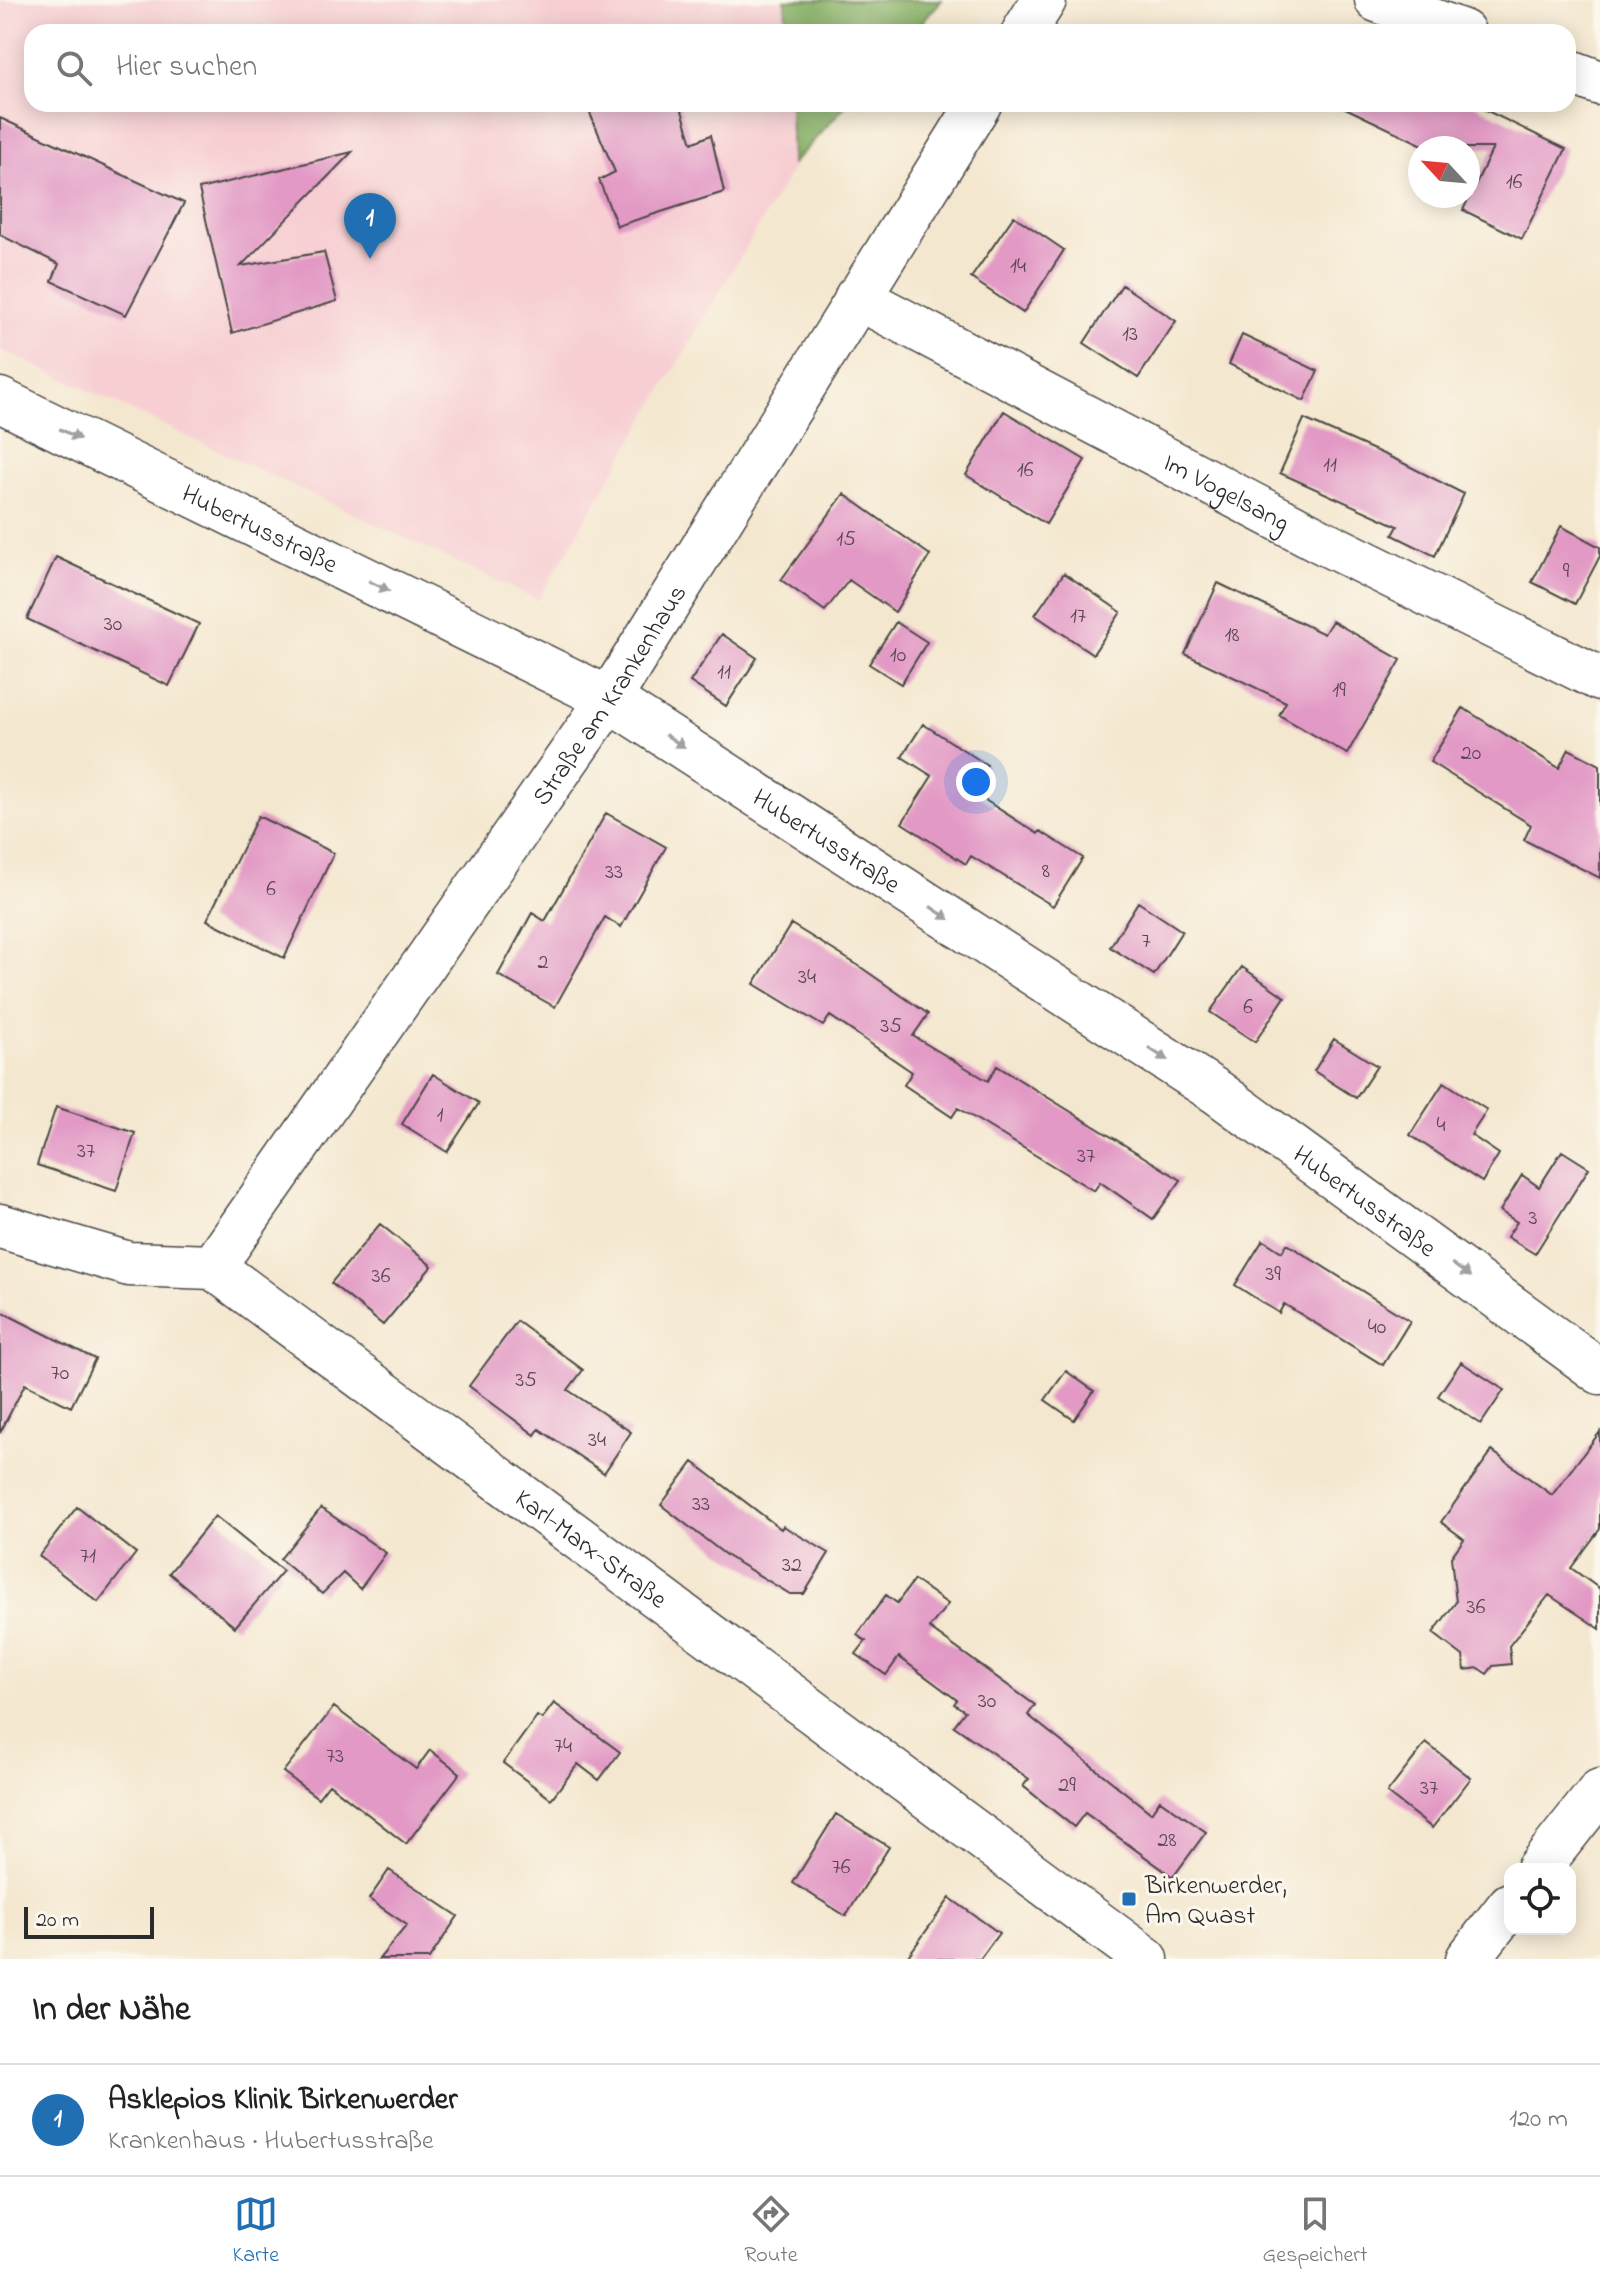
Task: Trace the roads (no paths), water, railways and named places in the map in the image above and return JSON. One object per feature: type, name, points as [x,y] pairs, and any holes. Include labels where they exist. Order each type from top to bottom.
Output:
[{"type":"street","points":[[1029,24],[1044,0]]},
{"type":"street","points":[[1377,0],[1442,24]]},
{"type":"street","points":[[1576,74],[1600,83]]},
{"type":"street","name":"Straße am Krankenhaus","points":[[213,1267],[609,699],[974,112]]},
{"type":"street","name":"Im Vogelsang","points":[[857,297],[1321,541],[1600,679]]},
{"type":"street","name":"Hubertusstraße","points":[[0,400],[609,699],[1217,1092],[1600,1372]]},
{"type":"street","points":[[0,1226],[129,1264],[213,1267]]},
{"type":"street","name":"Karl-Marx-Straße","points":[[213,1267],[1146,1959]]},
{"type":"street","points":[[1543,1863],[1600,1791]]},
{"type":"street","points":[[1468,1959],[1504,1913]]},
{"type":"place","name":"Asklepios Klinik Birkenwerder","points":[[370,259]]},
{"type":"place","name":"Birkenwerder, Am Quast","points":[[1129,1899]]}]
